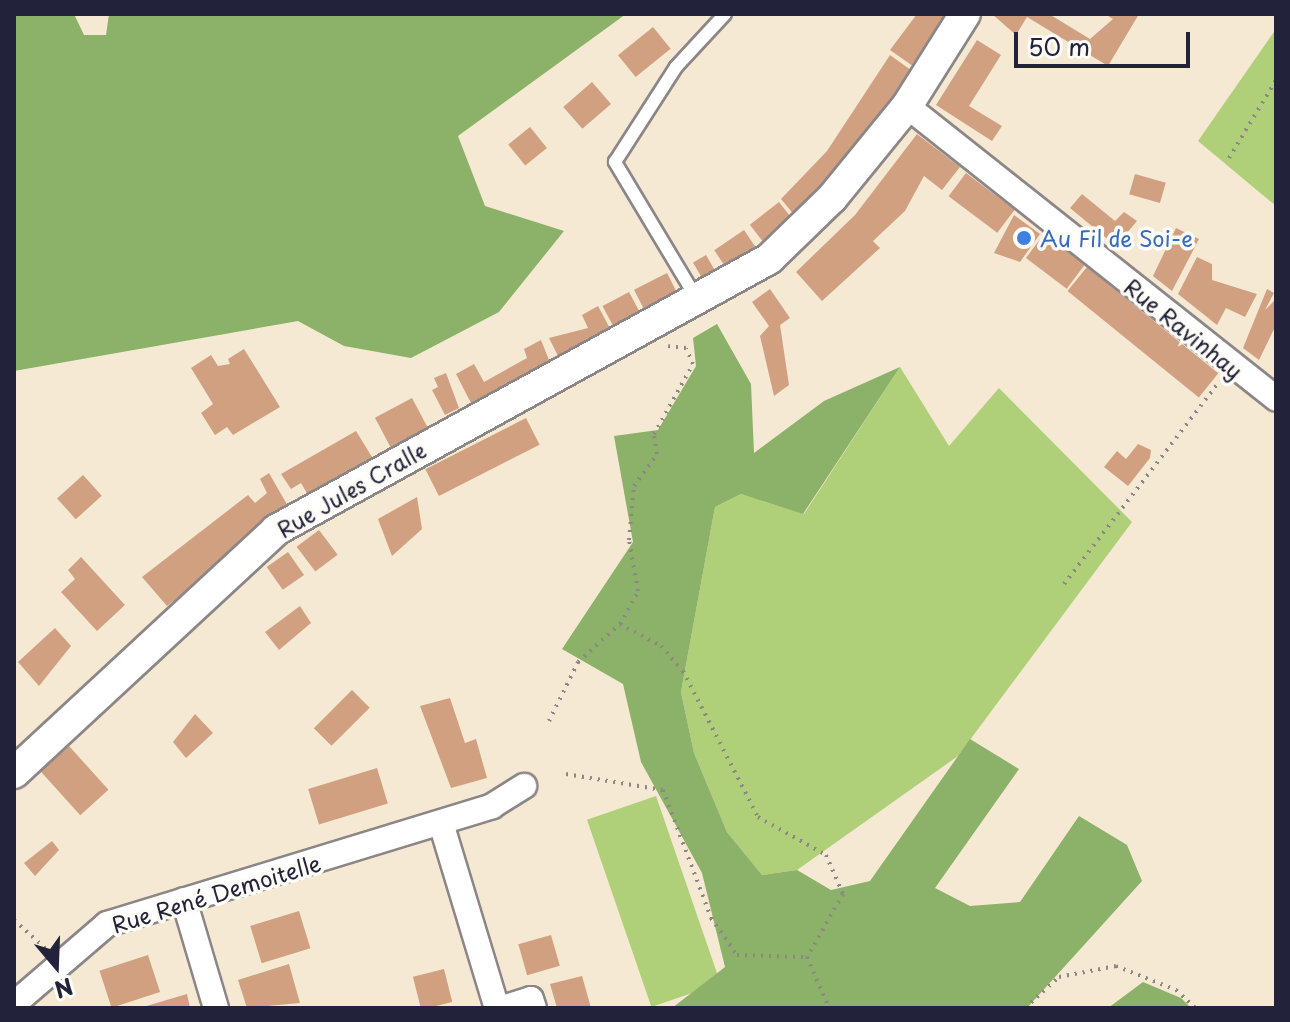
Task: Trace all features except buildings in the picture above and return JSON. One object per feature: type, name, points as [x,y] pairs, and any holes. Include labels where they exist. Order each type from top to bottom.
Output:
[{"type":"street","name":"Rue Jules Cralle","points":[[14,773],[276,530],[649,328],[769,259],[832,198],[907,106],[965,14]]},
{"type":"street","name":"Rue Ravinhay","points":[[907,106],[1231,366],[1276,398]]},
{"type":"street","name":"Rue René Demoitelle","points":[[14,1004],[107,924],[441,823],[492,806],[524,786]]},
{"type":"street","points":[[441,823],[500,1008],[531,999],[534,1008]]},
{"type":"street","points":[[184,900],[216,1008]]},
{"type":"lane","points":[[698,300],[615,162],[676,67],[725,14]]},
{"type":"path","points":[[1229,158],[1276,80]]},
{"type":"path","points":[[549,721],[578,662],[620,624],[638,591],[629,540],[634,486],[657,454],[654,434],[693,364],[686,348],[657,345],[649,328]]},
{"type":"path","points":[[1064,584],[1231,366]]},
{"type":"path","points":[[620,624],[661,646],[683,671],[758,817],[826,855],[843,894],[807,957]]},
{"type":"path","points":[[566,774],[663,790],[711,918],[737,955],[807,957]]},
{"type":"path","points":[[14,920],[28,933]]},
{"type":"path","points":[[807,957],[829,1008]]},
{"type":"path","points":[[1025,1008],[1059,977],[1116,966],[1176,990],[1195,1008]]},
{"type":"green space","points":[[14,14],[74,14],[84,35],[106,35],[109,14],[626,14],[458,136],[485,206],[564,231],[499,312],[411,358],[344,346],[298,321],[14,371]]},
{"type":"green space","points":[[1276,29],[1276,206],[1198,141]]},
{"type":"green space","points":[[717,324],[751,384],[754,453],[824,401],[900,367],[803,514],[741,494],[715,507],[681,692],[694,753],[727,832],[762,875],[797,870],[831,890],[870,881],[970,739],[1019,769],[935,888],[970,906],[1020,902],[1079,816],[1127,845],[1142,881],[1027,1008],[672,1008],[725,967],[702,873],[641,762],[623,684],[562,649],[633,542],[614,436],[658,430],[696,366],[693,338]]},
{"type":"green space","points":[[900,367],[949,446],[999,388],[1132,522],[958,756],[797,870],[762,875],[727,832],[694,753],[681,692],[715,507],[741,494],[804,514]]},
{"type":"green space","points":[[656,796],[720,983],[651,1007],[587,820]]},
{"type":"green space","points":[[1143,982],[1181,998],[1191,1008],[1108,1008]]},
{"type":"place","name":"Au Fil de Soi-e","points":[[1024,238]]}]
